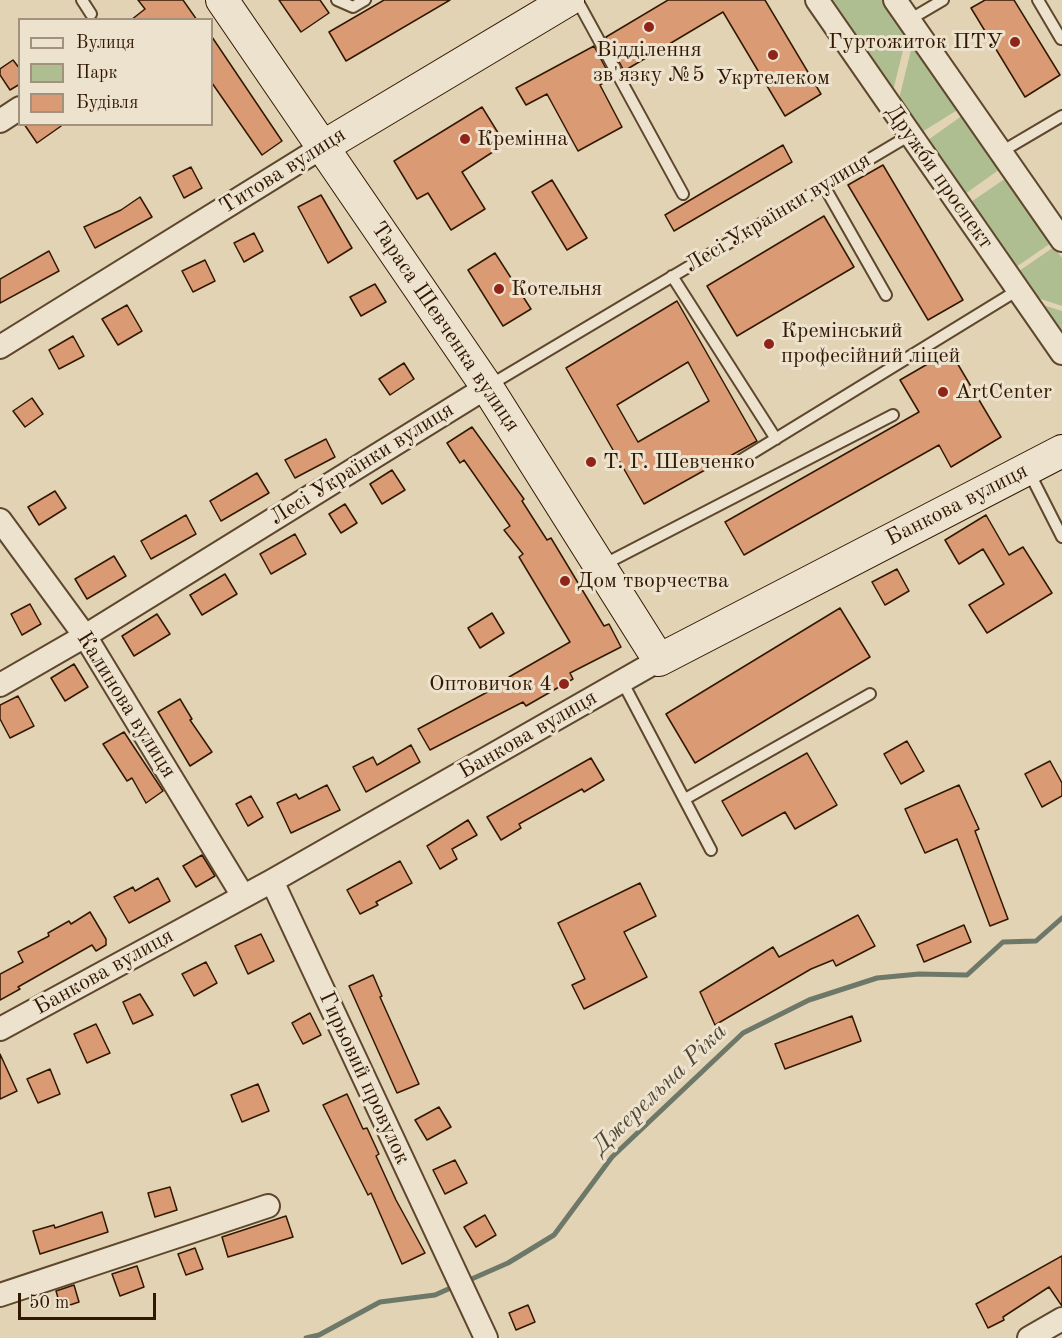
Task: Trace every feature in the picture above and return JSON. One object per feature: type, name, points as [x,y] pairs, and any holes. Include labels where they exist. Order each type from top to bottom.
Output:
[{"type":"street","name":"Тараса Шевченка вулиця","points":[[222,0],[487,387],[659,660]]},
{"type":"street","name":"Титова вулиця","points":[[0,347],[324,146],[568,0]]},
{"type":"street","name":"Дружби проспект","points":[[816,0],[1062,353]]},
{"type":"street","points":[[895,0],[1061,237]]},
{"type":"street","points":[[0,121],[18,109]]},
{"type":"street","name":"Лесі Українки вулиця","points":[[0,685],[85,636],[487,387]]},
{"type":"street","name":"Банкова вулиця","points":[[0,1029],[272,881],[659,660],[1062,451]]},
{"type":"street","name":"Калинова вулиця","points":[[0,520],[85,636],[243,896]]},
{"type":"street","name":"Гирьовий провулок","points":[[272,881],[486,1338]]},
{"type":"street","points":[[0,1295],[268,1206]]},
{"type":"street","points":[[1029,1338],[1062,1319]]},
{"type":"lane","points":[[82,0],[91,14]]},
{"type":"lane","points":[[337,0],[353,7],[365,0]]},
{"type":"lane","points":[[577,0],[683,194]]},
{"type":"lane","points":[[909,20],[943,0]]},
{"type":"lane","points":[[1038,0],[1061,39]]},
{"type":"lane","points":[[1001,152],[1062,116]]},
{"type":"lane","name":"Лесі Українки вулиця","points":[[487,387],[910,135]]},
{"type":"lane","points":[[824,186],[886,295]]},
{"type":"lane","points":[[672,276],[776,439]]},
{"type":"lane","points":[[741,460],[1018,290]]},
{"type":"lane","points":[[601,566],[893,415]]},
{"type":"lane","points":[[1027,469],[1062,537]]},
{"type":"lane","points":[[622,681],[711,850]]},
{"type":"lane","points":[[685,799],[870,694]]},
{"type":"green space","points":[[830,0],[884,0],[907,34],[893,91]]},
{"type":"green space","points":[[913,42],[959,109],[922,132],[899,99]]},
{"type":"green space","points":[[963,115],[1000,169],[965,194],[928,140]]},
{"type":"green space","points":[[1006,178],[1051,243],[1016,267],[971,202]]},
{"type":"green space","points":[[1054,247],[1062,258],[1062,306],[1038,298],[1019,271]]},
{"type":"green space","points":[[1043,305],[1062,311],[1062,333]]},
{"type":"building","points":[[138,0],[183,0],[196,18],[134,18],[145,9]]},
{"type":"building","points":[[279,0],[320,0],[329,13],[301,32]]},
{"type":"building","points":[[384,0],[450,0],[346,61],[329,32]]},
{"type":"building","points":[[668,0],[765,0],[821,94],[785,116],[723,12],[624,71],[606,37]]},
{"type":"building","name":"Гуртожиток ПТУ","points":[[985,0],[1014,0],[1060,75],[1025,97],[971,8]]},
{"type":"building","points":[[213,38],[282,141],[262,155],[213,84]]},
{"type":"building","points":[[594,46],[611,78],[600,85],[622,127],[578,151],[547,94],[526,105],[516,88]]},
{"type":"building","points":[[13,60],[18,66],[18,85],[10,90],[0,75],[0,69]]},
{"type":"building","points":[[482,107],[505,144],[462,172],[485,209],[451,230],[428,193],[417,199],[394,161]]},
{"type":"building","points":[[25,126],[61,126],[37,143]]},
{"type":"building","points":[[783,145],[792,162],[674,231],[665,215]]},
{"type":"building","points":[[883,165],[963,300],[928,320],[848,185]]},
{"type":"building","points":[[191,167],[202,188],[184,198],[173,176]]},
{"type":"building","points":[[552,180],[587,238],[567,250],[532,192]]},
{"type":"building","points":[[321,195],[352,248],[328,263],[298,207]]},
{"type":"building","points":[[140,197],[152,217],[95,248],[84,227],[121,210]]},
{"type":"building","points":[[824,216],[854,267],[737,336],[707,286]]},
{"type":"building","points":[[254,233],[263,251],[244,262],[234,243]]},
{"type":"building","points":[[49,251],[59,271],[0,303],[0,279]]},
{"type":"building","name":"Котельня","points":[[495,253],[531,309],[503,326],[468,270]]},
{"type":"building","points":[[205,260],[215,281],[193,292],[182,271]]},
{"type":"building","points":[[375,284],[386,302],[361,316],[350,297]]},
{"type":"building","points":[[677,301],[757,441],[644,504],[566,368]],"holes":[[[688,362],[709,401],[638,442],[617,405]]]},
{"type":"building","points":[[127,305],[142,331],[118,345],[102,319]]},
{"type":"building","points":[[73,336],[84,356],[59,369],[49,350]]},
{"type":"building","points":[[950,351],[1001,437],[951,467],[939,445],[744,555],[725,522],[919,412],[900,380]]},
{"type":"building","points":[[404,363],[414,379],[390,395],[379,379]]},
{"type":"building","points":[[32,398],[43,414],[25,427],[13,411]]},
{"type":"building","points":[[472,427],[524,499],[522,501],[547,540],[551,538],[604,626],[609,624],[621,647],[570,673],[573,679],[526,706],[523,702],[430,750],[418,729],[510,680],[509,677],[570,642],[519,557],[523,554],[504,530],[510,526],[464,460],[460,463],[447,443]]},
{"type":"building","points":[[326,439],[335,457],[295,478],[285,460]]},
{"type":"building","points":[[392,470],[405,490],[382,504],[370,484]]},
{"type":"building","points":[[257,473],[269,493],[221,521],[210,501]]},
{"type":"building","points":[[55,491],[66,508],[39,525],[28,507]]},
{"type":"building","points":[[345,504],[357,523],[341,533],[329,514]]},
{"type":"building","points":[[186,515],[196,534],[151,559],[141,541]]},
{"type":"building","points":[[986,515],[1009,555],[1023,547],[1052,593],[987,633],[969,605],[1004,584],[983,549],[959,564],[945,540]]},
{"type":"building","points":[[295,534],[306,554],[271,574],[260,554]]},
{"type":"building","points":[[114,556],[126,576],[87,599],[75,579]]},
{"type":"building","points":[[897,569],[909,591],[885,605],[872,582]]},
{"type":"building","points":[[225,574],[237,594],[202,615],[190,595]]},
{"type":"building","points":[[30,604],[41,624],[22,635],[11,614]]},
{"type":"building","points":[[840,608],[870,657],[695,763],[666,714]]},
{"type":"building","points":[[492,613],[504,633],[480,648],[468,628]]},
{"type":"building","points":[[157,614],[170,634],[134,656],[122,636]]},
{"type":"building","points":[[74,664],[88,687],[65,701],[51,678]]},
{"type":"building","points":[[18,696],[34,726],[10,738],[0,719],[0,705]]},
{"type":"building","points":[[180,699],[192,719],[190,720],[212,752],[190,766],[158,712]]},
{"type":"building","points":[[124,732],[163,791],[146,803],[132,778],[127,781],[103,744]]},
{"type":"building","points":[[907,741],[924,771],[901,784],[884,754]]},
{"type":"building","points":[[411,745],[420,762],[366,792],[353,767],[373,757],[377,765]]},
{"type":"building","points":[[807,753],[837,805],[795,829],[785,812],[742,836],[722,801]]},
{"type":"building","points":[[591,758],[604,780],[584,792],[582,789],[519,824],[521,828],[501,840],[487,817]]},
{"type":"building","points":[[1050,761],[1062,783],[1062,796],[1042,807],[1025,774]]},
{"type":"building","points":[[327,785],[340,810],[291,833],[277,803],[296,794],[299,799]]},
{"type":"building","points":[[959,785],[979,829],[975,831],[1008,919],[990,926],[957,839],[925,853],[905,809]]},
{"type":"building","points":[[251,796],[263,817],[248,826],[236,804]]},
{"type":"building","points":[[468,820],[477,835],[452,849],[457,859],[440,869],[427,846]]},
{"type":"building","points":[[202,855],[215,876],[196,887],[183,866]]},
{"type":"building","points":[[400,861],[412,883],[376,902],[378,905],[360,914],[347,890]]},
{"type":"building","points":[[158,878],[170,901],[129,923],[114,897],[133,887],[135,891]]},
{"type":"building","points":[[640,883],[656,916],[624,932],[647,977],[584,1009],[572,985],[585,979],[558,923]]},
{"type":"building","points":[[90,912],[106,939],[106,945],[96,951],[92,945],[18,987],[20,989],[0,1000],[0,974],[23,962],[18,952],[49,936],[48,933],[69,921],[71,924]]},
{"type":"building","points":[[858,915],[875,946],[836,966],[833,960],[811,969],[715,1025],[700,992],[773,947],[779,957]]},
{"type":"building","points":[[964,925],[971,942],[924,962],[917,945]]},
{"type":"building","points":[[261,934],[274,961],[248,974],[235,946]]},
{"type":"building","points":[[206,962],[217,983],[194,996],[182,974]]},
{"type":"building","points":[[373,975],[382,996],[380,997],[419,1084],[397,1093],[349,986]]},
{"type":"building","points":[[140,994],[153,1015],[133,1024],[123,1002]]},
{"type":"building","points":[[310,1013],[321,1035],[303,1044],[292,1023]]},
{"type":"building","points":[[852,1016],[861,1041],[785,1069],[775,1044]]},
{"type":"building","points":[[96,1024],[110,1053],[87,1063],[74,1034]]},
{"type":"building","points":[[0,1054],[17,1091],[0,1099]]},
{"type":"building","points":[[50,1069],[60,1094],[38,1103],[27,1079]]},
{"type":"building","points":[[258,1084],[269,1111],[242,1122],[231,1095]]},
{"type":"building","points":[[347,1094],[363,1129],[367,1128],[379,1154],[376,1156],[396,1200],[425,1253],[402,1264],[371,1193],[368,1195],[323,1105]]},
{"type":"building","points":[[439,1107],[451,1127],[427,1140],[415,1120]]},
{"type":"building","points":[[455,1160],[467,1183],[445,1194],[433,1170]]},
{"type":"building","points":[[170,1187],[177,1210],[155,1217],[148,1193]]},
{"type":"building","points":[[102,1212],[108,1232],[40,1254],[33,1231],[54,1225],[55,1228]]},
{"type":"building","points":[[485,1215],[496,1235],[476,1247],[464,1227]]},
{"type":"building","points":[[286,1216],[293,1237],[228,1257],[222,1237]]},
{"type":"building","points":[[195,1248],[203,1269],[186,1275],[178,1254]]},
{"type":"building","points":[[1062,1256],[1062,1306],[1049,1287],[1003,1317],[1004,1320],[988,1328],[976,1304]]},
{"type":"building","points":[[137,1266],[144,1287],[120,1296],[112,1274]]},
{"type":"building","points":[[74,1285],[79,1302],[61,1308],[56,1291]]},
{"type":"building","points":[[528,1305],[535,1322],[516,1330],[509,1313]]},
{"type":"waterway","name":"Джерельна Ріка","points":[[467,1281],[508,1263],[554,1235],[612,1157],[743,1033],[809,1000],[877,978],[919,974],[967,975],[1003,942],[1036,941],[1062,918]]},
{"type":"waterway","name":"Джерельна Ріка","points":[[306,1338],[319,1335],[380,1302],[435,1295],[455,1286]]},
{"type":"place","name":"Відділення зв'язку №5","points":[[649,27]]},
{"type":"place","name":"Гуртожиток ПТУ","points":[[1015,42]]},
{"type":"place","name":"Укртелеком","points":[[773,55]]},
{"type":"place","name":"Кремінна","points":[[465,139]]},
{"type":"place","name":"Котельня","points":[[499,289]]},
{"type":"place","name":"Кремінський професійний ліцей","points":[[769,344]]},
{"type":"place","name":"ArtCenter","points":[[943,392]]},
{"type":"place","name":"Т. Г. Шевченко","points":[[591,462]]},
{"type":"place","name":"Дом творчества","points":[[565,581]]},
{"type":"place","name":"Оптовичок 4","points":[[564,684]]}]
